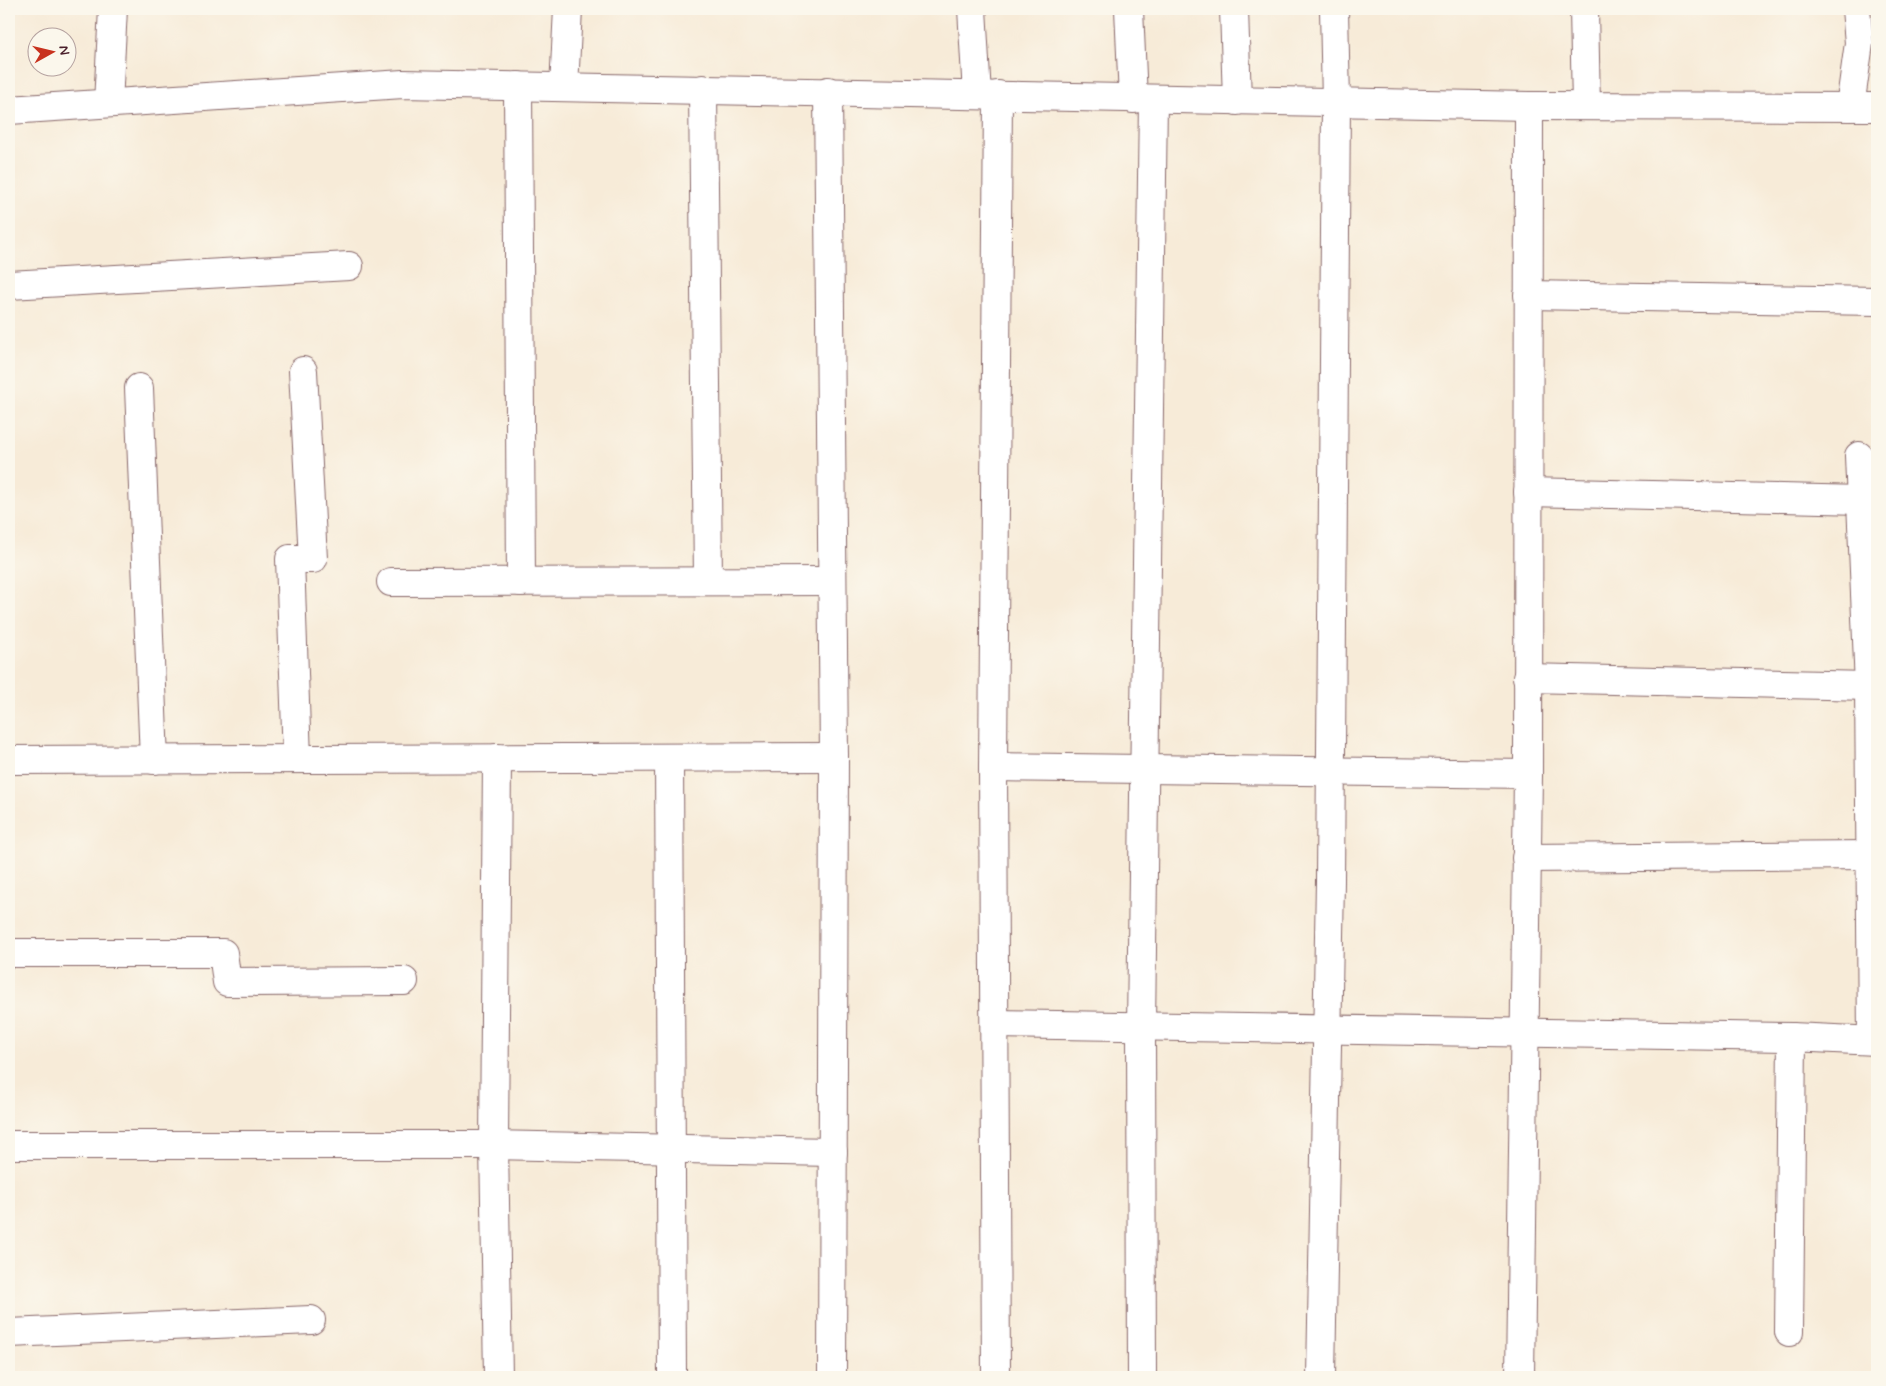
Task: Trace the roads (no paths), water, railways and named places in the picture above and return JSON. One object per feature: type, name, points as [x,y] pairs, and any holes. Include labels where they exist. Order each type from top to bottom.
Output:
[{"type":"street","points":[[108,103],[113,9]]},
{"type":"street","points":[[564,87],[568,9]]},
{"type":"street","points":[[972,9],[988,95],[996,1024],[996,1377]]},
{"type":"street","points":[[1129,9],[1143,99],[1146,769],[1141,1027],[1142,1377]]},
{"type":"street","points":[[1234,9],[1237,101]]},
{"type":"street","points":[[1321,1377],[1332,771],[1336,102],[1334,9]]},
{"type":"street","points":[[1584,9],[1586,106]]},
{"type":"street","points":[[1850,107],[1859,43],[1856,9]]},
{"type":"street","points":[[9,110],[403,84],[1529,106],[1877,107]]},
{"type":"street","points":[[518,86],[521,582]]},
{"type":"street","points":[[703,89],[708,581]]},
{"type":"street","points":[[828,91],[834,757],[832,1377]]},
{"type":"street","points":[[1520,1377],[1528,774],[1529,106]]},
{"type":"street","points":[[9,285],[349,266]]},
{"type":"street","points":[[1528,295],[1877,301]]},
{"type":"street","points":[[297,759],[290,559],[313,559],[303,371]]},
{"type":"street","points":[[139,388],[154,760]]},
{"type":"street","points":[[996,1024],[1875,1040],[1869,686],[1859,456]]},
{"type":"street","points":[[1528,492],[1861,500]]},
{"type":"street","points":[[391,582],[832,581]]},
{"type":"street","points":[[1527,678],[1869,686]]},
{"type":"street","points":[[9,760],[834,757]]},
{"type":"street","points":[[497,758],[494,1145],[498,1377]]},
{"type":"street","points":[[669,758],[672,1377]]},
{"type":"street","points":[[993,767],[1528,774]]},
{"type":"street","points":[[1526,858],[1871,855]]},
{"type":"street","points":[[9,954],[223,953],[227,982],[404,981]]},
{"type":"street","points":[[1789,1332],[1792,1037]]},
{"type":"street","points":[[9,1145],[494,1145],[833,1152]]},
{"type":"street","points":[[9,1333],[310,1320]]}]
